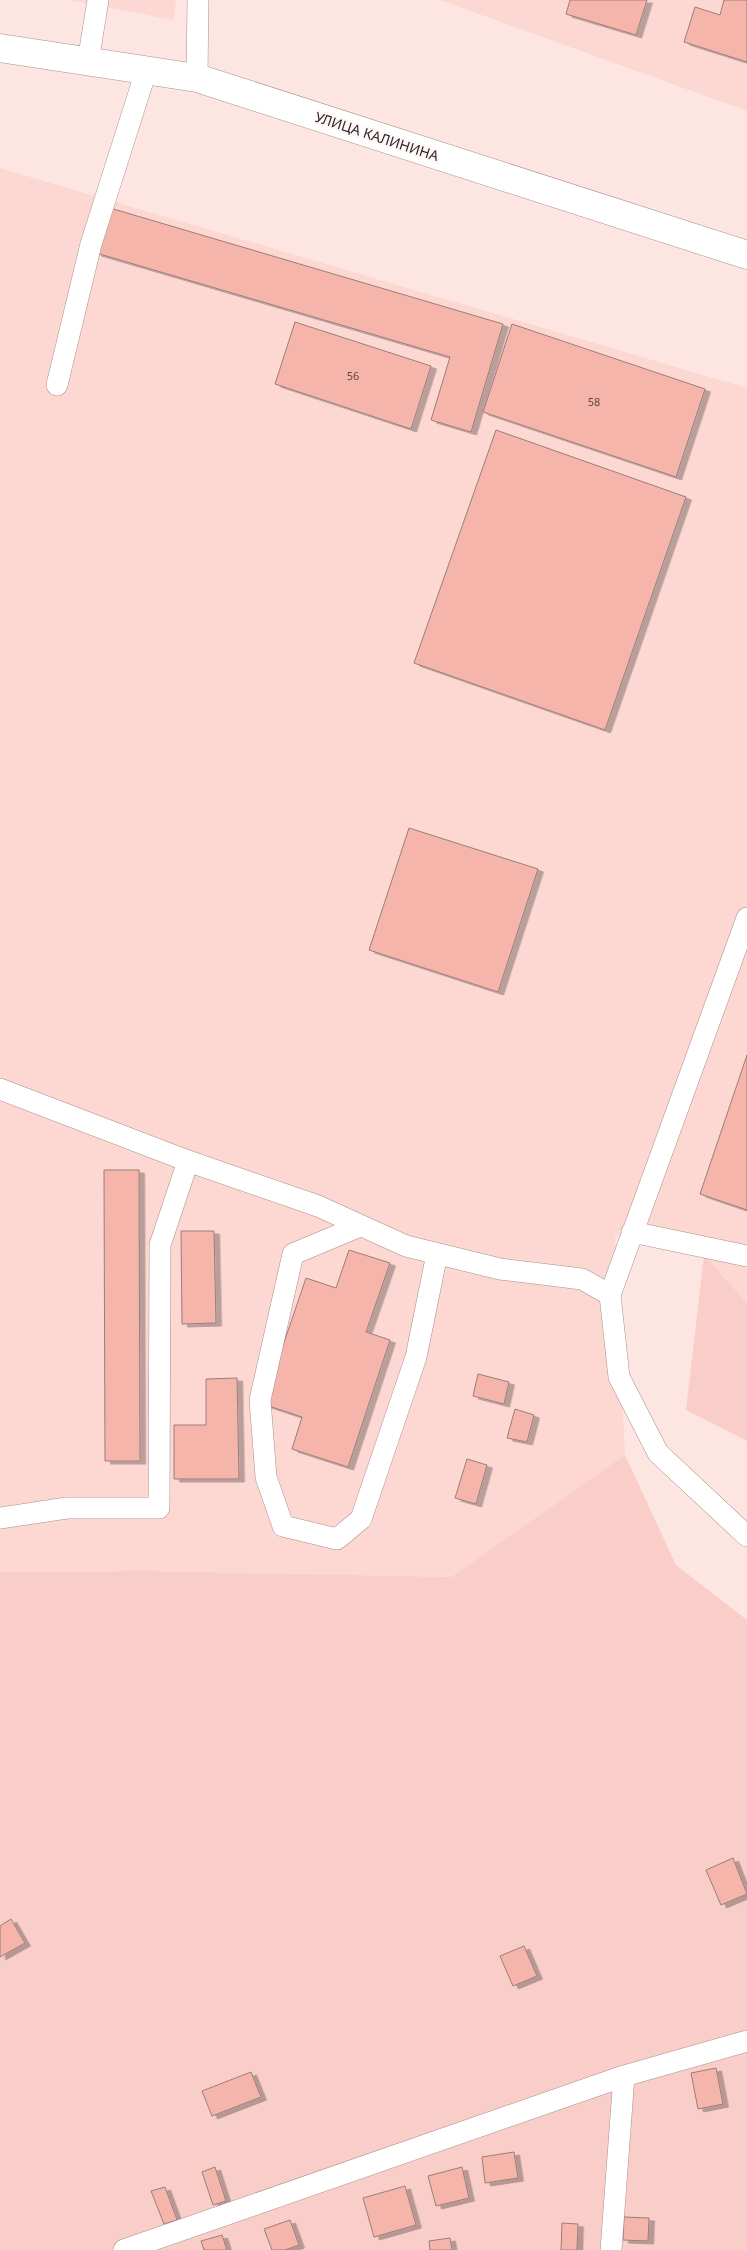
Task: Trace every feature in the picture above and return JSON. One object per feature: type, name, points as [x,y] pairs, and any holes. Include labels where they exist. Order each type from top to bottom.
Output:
[{"type":"street","name":"УЛИЦА КАЛИНИНА","points":[[0,48],[197,78],[747,255]]},
{"type":"lane","points":[[88,62],[98,0]]},
{"type":"lane","points":[[197,78],[198,0]]},
{"type":"lane","points":[[58,385],[91,244],[146,70]]},
{"type":"lane","points":[[747,918],[610,1294],[619,1377],[658,1453],[747,1536]]},
{"type":"lane","points":[[0,1089],[188,1161],[318,1206],[406,1246],[500,1269],[582,1279],[610,1294]]},
{"type":"lane","points":[[0,1518],[66,1508],[159,1508],[160,1245],[188,1161]]},
{"type":"lane","points":[[360,1226],[293,1254],[260,1400],[266,1477],[283,1526],[337,1539],[360,1519],[416,1357],[437,1254]]},
{"type":"lane","points":[[632,1232],[747,1256]]},
{"type":"lane","points":[[124,2250],[624,2076],[747,2040]]},
{"type":"lane","points":[[611,2250],[624,2076]]},
{"type":"shaded area","points":[[68,0],[176,0],[174,20]]},
{"type":"shaded area","points":[[440,0],[747,0],[747,111]]},
{"type":"shaded area","points":[[0,168],[747,388],[747,1303],[704,1255],[615,1235],[625,1455],[451,1577],[149,1571],[0,1572]]},
{"type":"shaded area","points":[[704,1255],[747,1303],[747,1441],[686,1410]]},
{"type":"shaded area","points":[[625,1455],[676,1565],[747,1620],[747,2250],[0,2250],[0,1572],[149,1571],[451,1577]]},
{"type":"building","points":[[570,0],[647,0],[636,35],[566,14]]},
{"type":"building","points":[[724,0],[747,0],[747,62],[684,42],[695,7],[720,15]]},
{"type":"building","points":[[110,208],[503,324],[471,432],[431,420],[450,357],[96,253]]},
{"type":"building","points":[[295,322],[431,366],[411,429],[275,384]]},
{"type":"building","points":[[512,324],[705,389],[676,477],[483,412]]},
{"type":"building","points":[[496,430],[686,497],[605,730],[414,663]]},
{"type":"building","points":[[409,828],[538,869],[498,992],[369,950]]},
{"type":"building","points":[[747,1055],[747,1210],[700,1194]]},
{"type":"building","points":[[104,1170],[139,1170],[140,1461],[105,1461]]},
{"type":"building","points":[[181,1231],[214,1231],[216,1323],[182,1324]]},
{"type":"building","points":[[349,1250],[390,1263],[366,1332],[390,1340],[348,1467],[292,1449],[302,1417],[263,1404],[306,1278],[336,1288]]},
{"type":"building","points":[[478,1374],[509,1382],[504,1404],[473,1396]]},
{"type":"building","points":[[237,1378],[239,1479],[174,1479],[174,1425],[206,1425],[206,1379]]},
{"type":"building","points":[[515,1409],[534,1415],[527,1442],[507,1438]]},
{"type":"building","points":[[467,1459],[487,1465],[476,1504],[455,1498]]},
{"type":"building","points":[[733,1858],[747,1894],[721,1905],[706,1870]]},
{"type":"building","points":[[11,1919],[25,1943],[0,1957],[0,1926]]},
{"type":"building","points":[[524,1946],[537,1976],[513,1986],[500,1956]]},
{"type":"building","points":[[716,2068],[723,2104],[698,2109],[691,2073]]},
{"type":"building","points":[[251,2072],[261,2097],[212,2116],[202,2091]]},
{"type":"building","points":[[514,2152],[518,2178],[485,2183],[482,2157]]},
{"type":"building","points":[[215,2167],[226,2201],[213,2205],[202,2172]]},
{"type":"building","points":[[462,2167],[469,2198],[436,2206],[428,2176]]},
{"type":"building","points":[[405,2186],[416,2225],[374,2237],[363,2198]]},
{"type":"building","points":[[165,2187],[177,2220],[164,2224],[151,2191]]},
{"type":"building","points":[[624,2217],[649,2218],[648,2241],[623,2240]]},
{"type":"building","points":[[290,2220],[299,2245],[285,2250],[272,2250],[264,2229]]},
{"type":"building","points":[[562,2223],[578,2224],[577,2250],[561,2250]]},
{"type":"building","points":[[222,2235],[227,2250],[204,2250],[201,2241]]},
{"type":"building","points":[[450,2238],[452,2250],[430,2250],[429,2241]]}]
